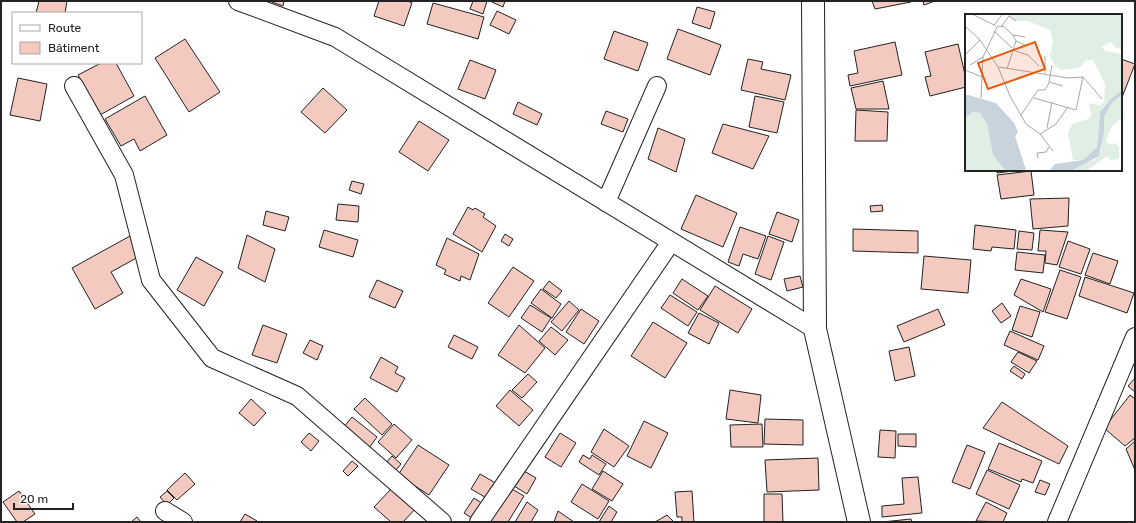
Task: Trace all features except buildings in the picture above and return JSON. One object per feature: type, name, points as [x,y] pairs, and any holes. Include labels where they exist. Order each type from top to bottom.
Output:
[{"type":"main road","points":[[813,1],[814,329],[860,522]]},
{"type":"street","points":[[238,1],[335,37],[814,329]]},
{"type":"street","points":[[74,86],[124,175],[151,280],[212,358],[297,396],[442,522]]},
{"type":"street","points":[[606,202],[657,86]]},
{"type":"street","points":[[479,522],[671,242]]},
{"type":"street","points":[[1057,522],[1135,337]]},
{"type":"street","points":[[166,511],[183,522]]}]
